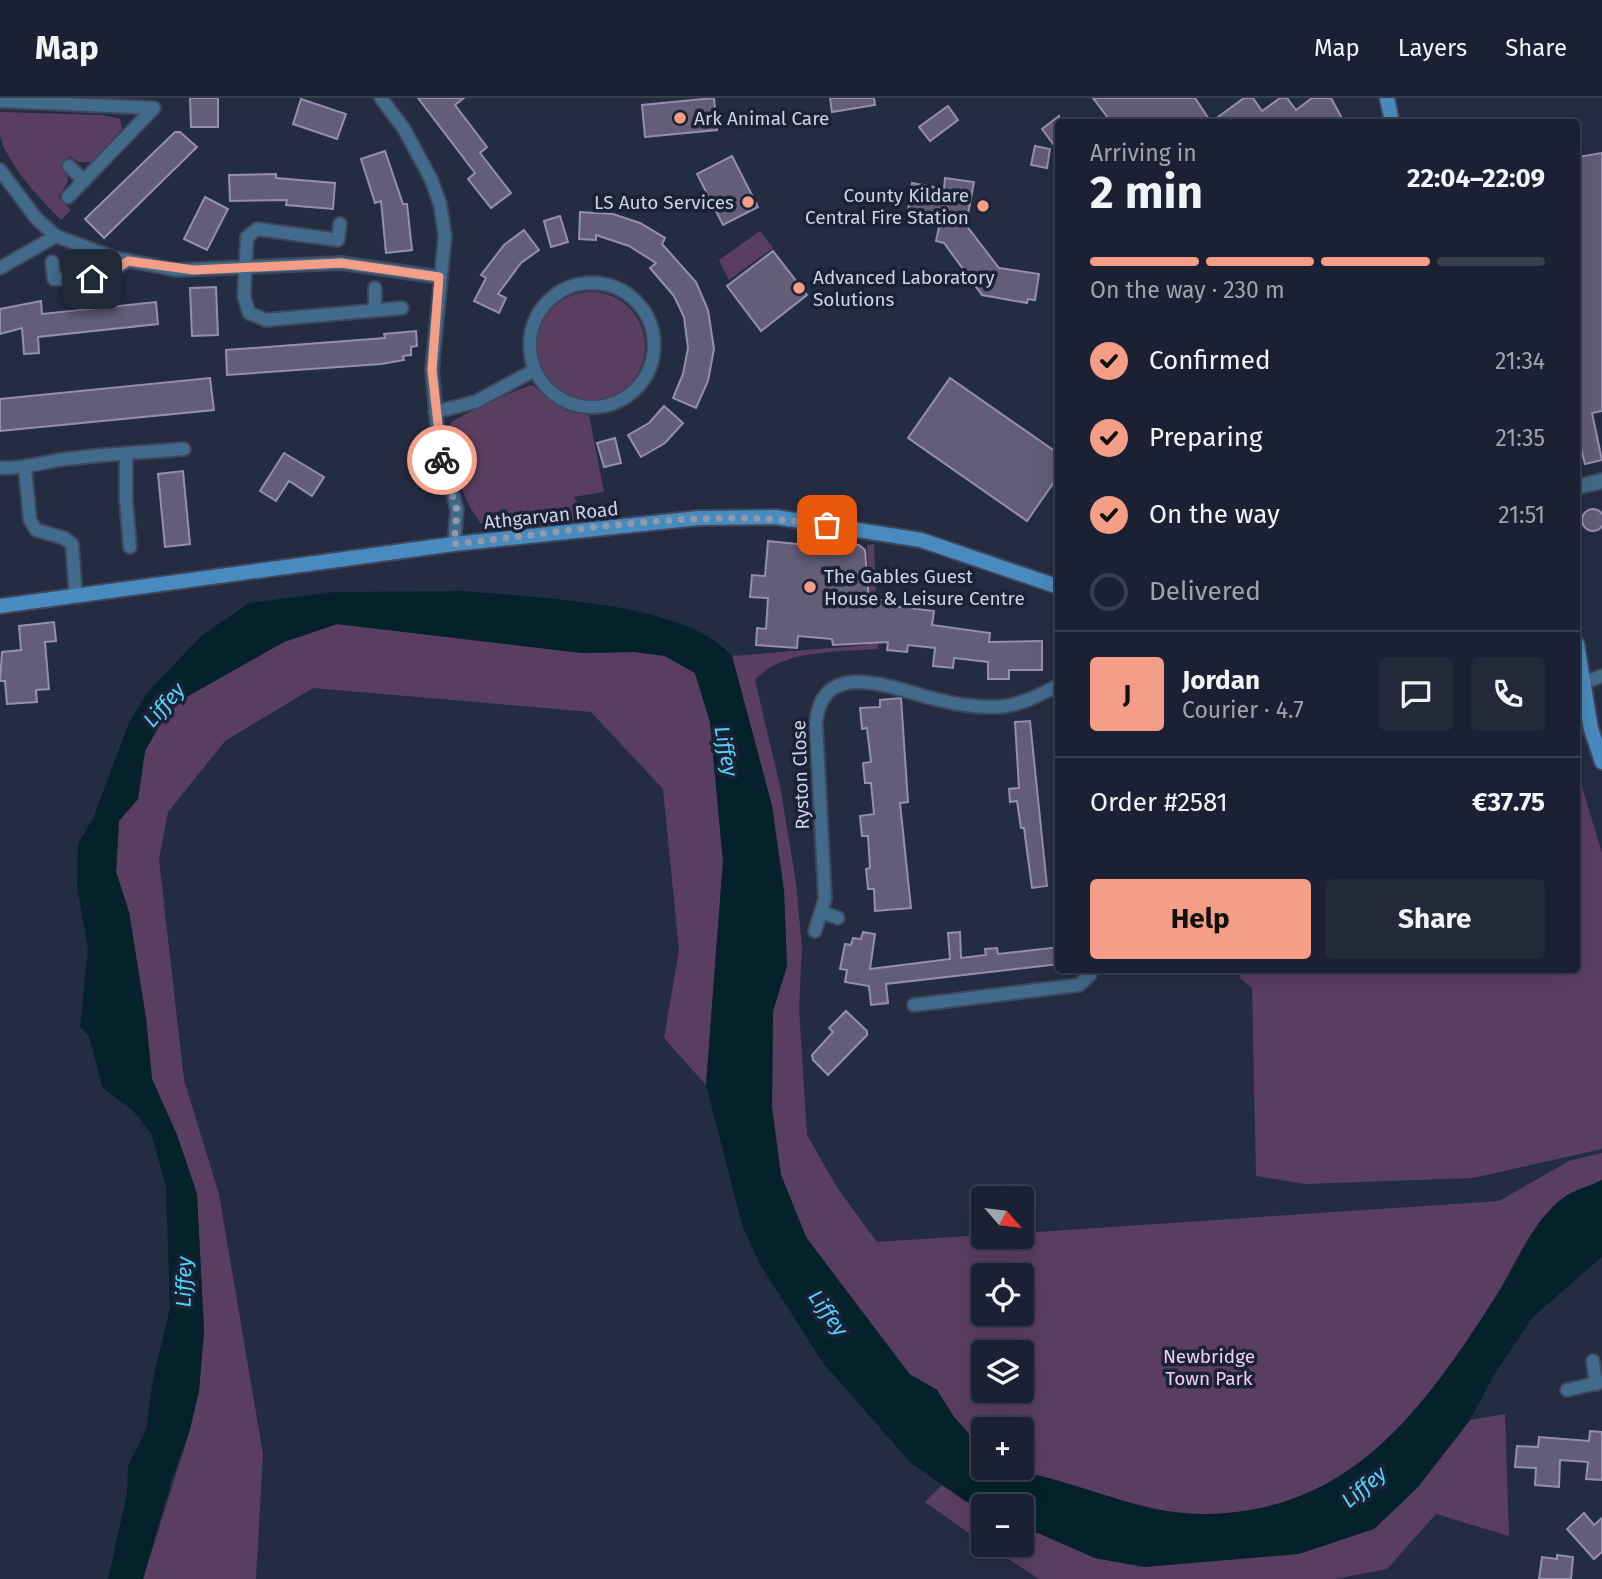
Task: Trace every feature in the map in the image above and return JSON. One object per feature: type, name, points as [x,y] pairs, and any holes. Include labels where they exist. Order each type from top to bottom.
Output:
[{"type":"main road","points":[[1387,98],[1391,119]]},
{"type":"main road","name":"Athgarvan Road","points":[[0,606],[454,544],[699,518],[775,517],[921,540],[1055,586]]},
{"type":"main road","points":[[1580,660],[1591,729],[1602,762]]},
{"type":"main road","points":[[1580,716],[1591,729]]},
{"type":"street","points":[[381,98],[404,129],[431,180],[440,204],[445,235],[432,370],[443,461],[457,510],[454,544]]},
{"type":"street","points":[[0,101],[154,108],[68,197]]},
{"type":"street","points":[[69,166],[84,181]]},
{"type":"street","points":[[0,170],[36,218],[56,236],[128,261],[177,270],[341,263],[439,277]]},
{"type":"street","points":[[340,225],[338,240],[257,229],[247,237],[244,296],[249,313],[266,320],[402,308]]},
{"type":"street","points":[[0,268],[56,236]]},
{"type":"street","points":[[52,262],[54,279],[92,279],[109,274],[128,261]]},
{"type":"street","points":[[584,283],[603,283],[630,296],[649,318],[654,337],[654,356],[648,375],[635,390],[619,402],[600,407],[566,402],[553,394],[535,370],[531,354],[531,334],[537,316],[549,300],[565,289],[584,283]]},
{"type":"street","points":[[375,288],[375,310]]},
{"type":"street","points":[[435,412],[475,402],[535,370]]},
{"type":"street","points":[[0,468],[25,469],[47,461],[184,449]]},
{"type":"street","points":[[126,455],[126,539]]},
{"type":"street","points":[[25,469],[30,520],[43,534],[64,538],[72,544],[76,597]]},
{"type":"street","points":[[1580,487],[1602,481]]},
{"type":"street","points":[[1585,682],[1602,676]]},
{"type":"street","name":"Ryston Close","points":[[816,930],[825,899],[817,706],[830,692],[843,683],[862,681],[890,684],[933,699],[967,706],[996,707],[1022,703],[1055,687]]},
{"type":"street","points":[[821,912],[838,918]]},
{"type":"street","points":[[914,1005],[1079,985],[1090,973]]},
{"type":"street","points":[[1567,1390],[1599,1383],[1593,1362]]},
{"type":"green space","points":[[0,112],[102,115],[120,119],[122,129],[91,162],[78,162],[70,156],[61,166],[67,174],[68,182],[58,197],[71,210],[61,220],[25,180],[9,157],[0,135]]},
{"type":"green space","points":[[760,231],[773,248],[729,280],[719,260]]},
{"type":"green space","points":[[591,292],[612,296],[629,308],[641,325],[645,346],[641,367],[629,384],[612,396],[591,400],[570,396],[553,384],[541,367],[537,346],[541,325],[553,308],[570,296]]},
{"type":"green space","points":[[532,385],[566,411],[589,415],[604,492],[573,497],[593,518],[496,530],[481,523],[469,504],[451,459],[447,432],[450,424],[464,415]]},
{"type":"green space","name":"Newbridge Town Park","points":[[874,544],[878,649],[796,657],[780,662],[755,680],[780,786],[796,883],[802,948],[799,1008],[807,1135],[838,1189],[877,1242],[971,1236],[971,1250],[1034,1250],[1034,1232],[1499,1201],[1569,1161],[1602,1153],[1602,1180],[1563,1198],[1541,1220],[1466,1342],[1408,1417],[1375,1449],[1339,1476],[1299,1497],[1254,1510],[1179,1513],[1105,1498],[1034,1476],[1034,1417],[971,1417],[971,1436],[954,1417],[937,1390],[910,1374],[807,1239],[781,1175],[772,1107],[773,1011],[787,966],[784,891],[772,806],[732,656],[867,645],[872,633],[867,545]]},
{"type":"green space","points":[[337,624],[582,653],[634,652],[665,656],[695,673],[710,722],[723,861],[706,1085],[664,1038],[679,950],[663,789],[591,712],[313,688],[225,741],[168,812],[159,860],[184,1080],[219,1194],[263,1454],[256,1579],[143,1579],[189,1433],[199,1391],[204,1330],[197,1194],[177,1135],[152,1079],[146,1018],[129,912],[116,872],[119,821],[138,799],[145,751],[171,706],[284,642]]},
{"type":"green space","points":[[1580,780],[1602,853],[1602,1149],[1473,1178],[1305,1184],[1256,1176],[1252,988],[1240,978],[1240,973],[1580,973]]},
{"type":"green space","points":[[1505,1414],[1509,1536],[1436,1514],[1387,1569],[1335,1579],[1039,1579],[1005,1557],[1034,1557],[1034,1531],[1095,1558],[1145,1567],[1215,1559],[1374,1529],[1418,1487],[1470,1420]]},
{"type":"green space","points":[[942,1485],[971,1502],[971,1535],[925,1502]]},
{"type":"water","name":"Liffey","points":[[464,591],[607,606],[645,613],[680,624],[710,638],[732,656],[772,806],[784,891],[787,966],[773,1011],[772,1107],[781,1175],[806,1237],[909,1374],[937,1390],[954,1417],[971,1436],[971,1480],[1034,1480],[1034,1474],[1149,1507],[1205,1514],[1258,1508],[1305,1494],[1346,1472],[1382,1443],[1415,1410],[1445,1372],[1501,1289],[1543,1218],[1567,1195],[1602,1180],[1602,1257],[1533,1317],[1494,1375],[1470,1420],[1418,1487],[1374,1529],[1299,1554],[1145,1567],[1095,1558],[1034,1531],[1034,1494],[971,1494],[971,1504],[965,1501],[911,1463],[823,1363],[761,1266],[743,1228],[706,1085],[723,861],[710,722],[695,673],[665,656],[634,652],[582,653],[337,624],[284,642],[170,706],[145,751],[138,799],[119,821],[116,872],[129,912],[146,1018],[152,1079],[177,1135],[197,1194],[204,1331],[199,1391],[189,1433],[171,1482],[143,1579],[108,1579],[127,1494],[128,1465],[146,1430],[153,1379],[170,1308],[166,1187],[151,1133],[134,1112],[102,1087],[89,1036],[80,1027],[88,949],[77,887],[78,844],[93,818],[129,723],[147,693],[200,637],[249,603],[335,592]]},
{"type":"building","points":[[190,98],[218,98],[218,127],[191,127]]},
{"type":"building","points":[[418,98],[464,98],[455,105],[487,147],[480,153],[511,193],[491,208],[468,179],[475,173]]},
{"type":"building","name":"Ark Animal Care","points":[[714,98],[717,130],[645,137],[642,105]]},
{"type":"building","points":[[830,98],[874,98],[875,105],[832,112]]},
{"type":"building","points":[[1093,98],[1195,98],[1209,119],[1109,119]]},
{"type":"building","points":[[1244,98],[1253,98],[1262,111],[1280,98],[1287,98],[1296,110],[1312,98],[1331,98],[1342,119],[1215,119]]},
{"type":"building","points":[[301,99],[346,114],[337,139],[293,124]]},
{"type":"building","points":[[948,106],[958,120],[930,141],[919,127]]},
{"type":"building","points":[[1055,119],[1055,147],[1042,129]]},
{"type":"building","points":[[175,132],[180,132],[197,147],[104,238],[85,219]]},
{"type":"building","points":[[1035,146],[1050,149],[1047,168],[1031,165]]},
{"type":"building","points":[[385,151],[403,204],[407,204],[412,250],[386,253],[381,201],[375,203],[361,159]]},
{"type":"building","points":[[1602,153],[1602,411],[1592,413],[1602,460],[1585,464],[1580,445],[1580,157]]},
{"type":"building","points":[[732,156],[758,207],[723,225],[697,174]]},
{"type":"building","points":[[276,174],[276,178],[335,183],[333,209],[286,205],[287,200],[230,201],[229,175]]},
{"type":"building","points":[[945,178],[974,182],[966,225],[999,268],[1039,274],[1035,300],[1028,299],[1027,303],[982,295],[944,243],[936,241],[940,223],[907,217],[912,183],[944,189]]},
{"type":"building","points":[[205,197],[228,209],[207,250],[184,239]]},
{"type":"building","points":[[580,212],[613,214],[640,223],[665,238],[662,244],[696,282],[708,310],[714,349],[708,381],[696,408],[673,398],[683,374],[688,348],[684,317],[674,296],[650,268],[656,263],[629,246],[596,235],[596,240],[579,239]]},
{"type":"building","points":[[560,216],[568,242],[551,247],[544,221]]},
{"type":"building","points":[[524,230],[539,250],[521,263],[498,294],[506,298],[499,313],[474,301],[486,278],[481,275],[504,245]]},
{"type":"building","points":[[773,251],[807,295],[761,331],[727,286]]},
{"type":"building","points":[[216,287],[218,335],[192,336],[190,288]]},
{"type":"building","points":[[41,301],[42,314],[156,302],[158,324],[38,337],[39,353],[24,354],[22,328],[0,334],[0,309]]},
{"type":"building","points":[[416,331],[417,346],[411,347],[411,355],[403,356],[404,360],[227,375],[226,350],[385,338],[384,334]]},
{"type":"building","points":[[210,378],[214,410],[0,431],[0,399]]},
{"type":"building","points":[[950,378],[1055,451],[1055,481],[1027,521],[908,438]]},
{"type":"building","points":[[664,406],[683,423],[665,443],[641,457],[628,435],[649,423]]},
{"type":"building","points":[[615,438],[621,463],[604,467],[597,443]]},
{"type":"building","points":[[284,453],[324,477],[312,496],[289,481],[276,501],[260,491]]},
{"type":"building","points":[[183,471],[190,544],[165,547],[158,474]]},
{"type":"building","points":[[1593,509],[1601,512],[1601,528],[1593,531],[1585,528],[1582,520],[1585,512]]},
{"type":"building","name":"The Gables Guest House & Leisure Centre","points":[[768,541],[826,547],[830,544],[859,545],[865,550],[869,599],[893,601],[893,606],[934,611],[932,625],[990,633],[989,642],[1042,641],[1042,670],[1009,670],[1009,679],[988,679],[988,662],[954,658],[953,668],[933,666],[935,648],[908,645],[907,652],[887,650],[888,642],[833,645],[832,639],[798,636],[797,648],[756,645],[757,628],[766,629],[768,598],[750,597],[752,575],[765,576]]},
{"type":"building","points":[[54,622],[56,641],[45,642],[49,689],[36,690],[37,702],[7,704],[5,681],[0,681],[2,652],[21,650],[19,626]]},
{"type":"building","points":[[901,698],[908,802],[900,803],[911,908],[875,911],[874,889],[868,889],[866,869],[870,868],[868,836],[862,836],[860,816],[874,814],[871,783],[865,783],[863,763],[871,762],[867,728],[862,729],[860,708],[880,707],[880,700]]},
{"type":"building","points":[[1030,721],[1047,886],[1032,888],[1024,828],[1021,828],[1017,801],[1010,802],[1009,789],[1019,788],[1015,722]]},
{"type":"building","points":[[863,932],[875,934],[870,969],[950,959],[948,933],[960,932],[961,958],[986,955],[985,949],[997,948],[998,954],[1055,947],[1055,964],[886,984],[888,1003],[871,1005],[869,986],[845,982],[847,970],[840,969],[845,944],[851,945],[853,938],[861,939]]},
{"type":"building","points":[[846,1011],[867,1031],[867,1035],[828,1075],[813,1060],[812,1055],[833,1032],[829,1028]]},
{"type":"building","points":[[1590,1431],[1602,1432],[1602,1480],[1586,1479],[1588,1462],[1560,1460],[1559,1487],[1535,1485],[1536,1468],[1515,1467],[1517,1446],[1538,1447],[1539,1437],[1589,1441]]},
{"type":"building","points":[[1584,1513],[1594,1525],[1602,1518],[1602,1552],[1594,1559],[1567,1529]]},
{"type":"building","points":[[1557,1555],[1573,1557],[1571,1579],[1539,1579],[1542,1557],[1557,1559]]},
{"type":"way so far","points":[[442,460],[457,510],[454,544],[699,518],[775,517],[827,525]]},
{"type":"place","name":"Ark Animal Care","points":[[680,118]]},
{"type":"place","name":"LS Auto Services","points":[[748,202]]},
{"type":"place","name":"County Kildare Central Fire Station","points":[[983,206]]},
{"type":"place","name":"Advanced Laboratory Solutions","points":[[799,288]]},
{"type":"place","name":"The Gables Guest House & Leisure Centre","points":[[810,587]]},
{"type":"route","points":[[92,279],[109,274],[128,261],[177,270],[341,263],[439,277],[432,370],[442,460]]}]
